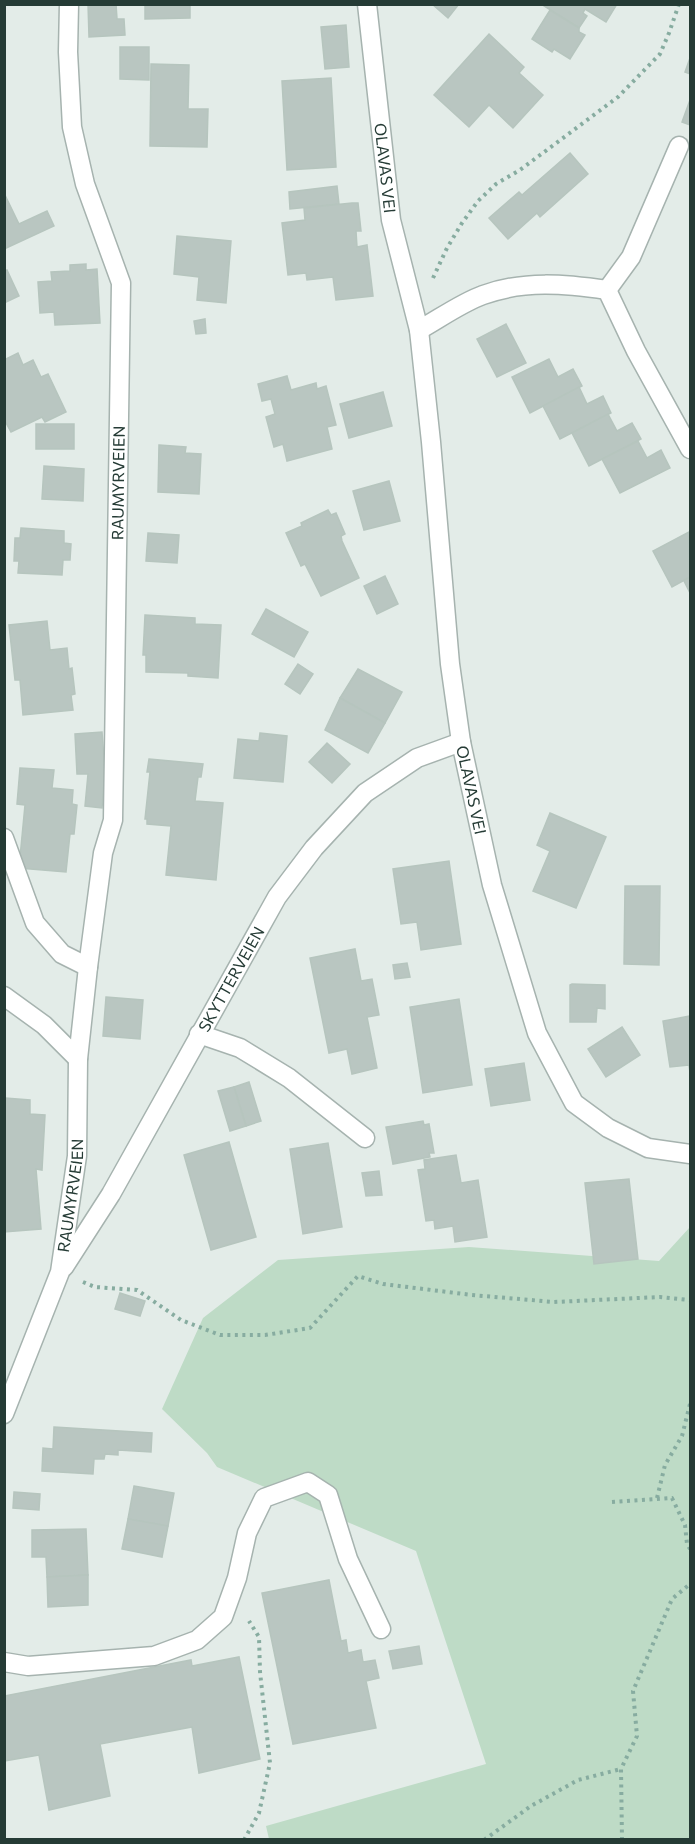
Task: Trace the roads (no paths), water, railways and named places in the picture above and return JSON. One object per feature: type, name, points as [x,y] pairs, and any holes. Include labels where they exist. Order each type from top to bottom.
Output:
[{"type":"street","name":"RAUMYRVEIEN","points":[[4,1414],[60,1272],[77,1156],[78,1059],[88,967],[103,853],[113,820],[121,283],[85,184],[72,127],[68,52],[69,4]]},
{"type":"street","name":"OLAVAS VEI","points":[[367,4],[391,220],[419,330],[450,664],[461,742],[492,885],[537,1033],[574,1102],[608,1128],[648,1148],[690,1154]]},
{"type":"street","points":[[607,290],[632,257],[679,146]]},
{"type":"street","points":[[419,330],[482,295],[523,284],[575,285],[607,290]]},
{"type":"street","points":[[607,290],[636,351],[690,449]]},
{"type":"street","name":"SKYTTERVEIEN","points":[[60,1272],[111,1194],[277,897],[314,848],[365,792],[417,758],[461,742]]},
{"type":"street","points":[[4,838],[34,923],[62,954],[88,967]]},
{"type":"street","points":[[4,996],[44,1025],[78,1059]]},
{"type":"street","points":[[199,1034],[240,1048],[289,1078],[365,1138]]},
{"type":"street","points":[[4,1662],[28,1666],[154,1656],[197,1640],[223,1617],[237,1578],[247,1533],[264,1498],[308,1482],[328,1495],[348,1559],[381,1629]]}]
